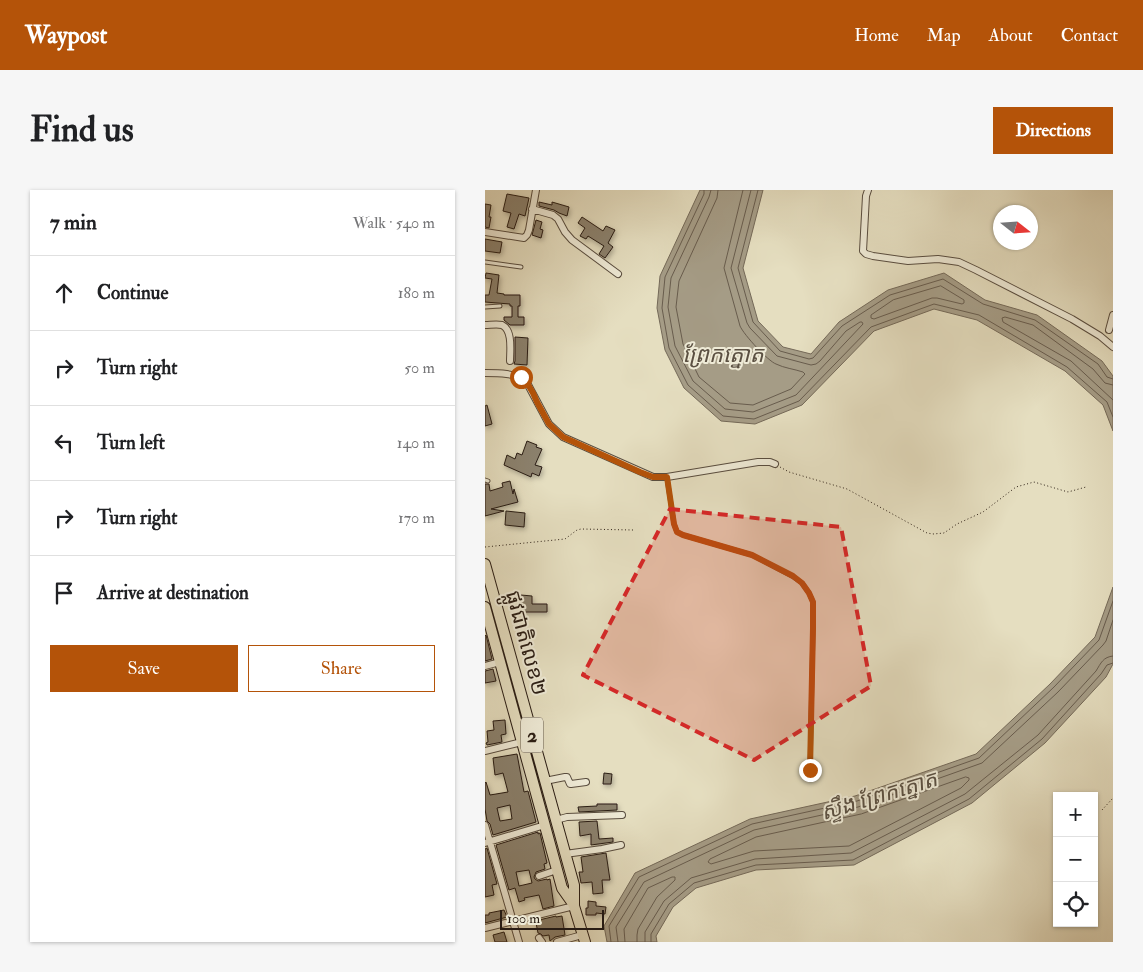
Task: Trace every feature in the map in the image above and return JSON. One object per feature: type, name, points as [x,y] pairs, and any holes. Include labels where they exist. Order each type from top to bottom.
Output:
[{"type":"highway","name":"ផ្លូវជាតិលេខ២","points":[[485,564],[574,885],[574,906],[583,938]]},
{"type":"highway","name":"ផ្លូវជាតិលេខ២","points":[[485,607],[562,888],[574,906]]},
{"type":"street","points":[[485,232],[524,238],[529,230],[536,190]]},
{"type":"street","points":[[868,190],[866,196],[863,251],[866,254],[908,260],[938,259],[959,262],[1072,319],[1100,336],[1113,347]]},
{"type":"street","points":[[533,209],[553,215],[558,219],[572,240],[618,274]]},
{"type":"street","points":[[1109,330],[1113,315]]},
{"type":"street","points":[[485,325],[502,325],[507,329],[509,334],[510,361]]},
{"type":"street","points":[[485,373],[521,377],[526,381],[549,424],[563,437],[653,477],[667,477],[758,462],[775,464]]},
{"type":"street","points":[[485,666],[500,662]]},
{"type":"street","points":[[485,751],[522,742]]},
{"type":"street","points":[[545,781],[567,777],[571,784],[586,782]]},
{"type":"street","points":[[556,820],[567,817],[622,815]]},
{"type":"street","points":[[485,825],[487,842],[519,942]]},
{"type":"street","points":[[487,842],[545,825]]},
{"type":"street","points":[[565,854],[621,845]]},
{"type":"street","points":[[539,876],[557,870]]},
{"type":"street","points":[[485,928],[574,906]]},
{"type":"street","points":[[557,942],[583,938]]},
{"type":"lane","points":[[485,262],[521,267]]},
{"type":"lane","points":[[485,307],[500,306]]},
{"type":"lane","points":[[667,477],[674,524],[677,532],[752,555],[793,576],[802,583],[809,593],[813,602],[810,770]]},
{"type":"path","points":[[775,464],[789,472],[847,489],[927,534],[944,533],[957,524],[983,512],[1017,487],[1034,482],[1068,492],[1086,487]]},
{"type":"path","points":[[485,547],[565,539],[581,529],[633,530]]},
{"type":"path","points":[[1103,810],[1113,798]]},
{"type":"highlighted area","points":[[670,509],[841,527],[871,686],[754,760],[583,675]]},
{"type":"water","name":"ព្រែកត្នោត","points":[[700,190],[763,190],[743,268],[758,321],[783,347],[811,354],[839,322],[888,290],[944,273],[985,300],[1037,315],[1102,361],[1113,376],[1113,431],[1103,405],[1065,371],[977,320],[934,309],[874,331],[802,405],[755,424],[721,421],[684,388],[665,350],[657,308],[660,276]]},
{"type":"water","name":"ស្ទឹង ព្រែកត្នោត","points":[[1113,587],[1113,664],[1106,677],[1045,743],[972,803],[854,865],[756,870],[696,888],[673,907],[656,936],[657,942],[607,942],[604,926],[635,873],[750,819],[855,796],[976,754],[1050,684],[1095,637]]},
{"type":"building","points":[[507,194],[529,198],[525,216],[519,214],[514,229],[507,227],[511,213],[503,211]]},
{"type":"building","points":[[539,202],[552,205],[552,202],[569,207],[567,216],[539,206]]},
{"type":"building","points":[[485,204],[491,205],[489,228],[485,227]]},
{"type":"building","points":[[582,217],[603,231],[606,226],[615,230],[608,243],[613,247],[605,258],[599,254],[604,246],[588,236],[586,239],[580,236],[585,228],[578,223]]},
{"type":"building","points":[[536,220],[542,222],[540,229],[543,230],[541,238],[532,235]]},
{"type":"building","points":[[485,239],[502,242],[500,253],[485,251]]},
{"type":"building","points":[[486,273],[499,275],[497,293],[520,295],[518,317],[524,317],[524,325],[510,325],[504,320],[504,317],[512,317],[512,306],[510,304],[485,302],[485,295],[489,295],[492,279],[485,278]]},
{"type":"building","points":[[515,337],[528,338],[527,365],[514,364]]},
{"type":"building","points":[[487,405],[492,424],[485,426],[485,406]]},
{"type":"building","points":[[527,441],[542,449],[535,465],[542,467],[539,476],[532,473],[531,477],[504,465],[507,455],[515,459],[517,453],[522,455]]},
{"type":"building","points":[[510,481],[513,494],[514,489],[518,502],[491,509],[504,511],[485,516],[485,484],[489,484],[490,491],[503,487],[502,483]]},
{"type":"building","points":[[506,511],[525,513],[524,527],[505,525]]},
{"type":"building","points":[[521,595],[532,596],[532,604],[547,604],[547,612],[521,612]]},
{"type":"building","points":[[485,636],[492,659],[485,661]]},
{"type":"building","points":[[493,669],[496,681],[485,683],[485,671]]},
{"type":"building","points":[[505,720],[506,734],[501,735],[502,742],[487,745],[487,731],[494,730],[493,721]]},
{"type":"building","points":[[517,754],[524,792],[528,791],[536,822],[493,835],[490,824],[487,821],[485,809],[485,783],[490,795],[508,792],[503,773],[495,775],[493,758]],"holes":[[[510,805],[512,819],[500,821],[497,808]]]},
{"type":"building","points":[[604,773],[612,774],[611,784],[603,784]]},
{"type":"building","points":[[597,804],[617,804],[617,810],[579,812],[578,807],[597,806]]},
{"type":"building","points":[[597,821],[599,839],[613,838],[613,842],[591,845],[591,834],[580,836],[579,822]]},
{"type":"building","points":[[540,833],[547,863],[544,864],[545,869],[536,872],[534,877],[538,881],[550,879],[554,906],[543,909],[539,895],[524,898],[525,900],[519,902],[515,888],[509,890],[496,845]],"holes":[[[529,870],[532,883],[519,886],[516,872]]]},
{"type":"building","points":[[487,848],[497,884],[492,885],[494,895],[485,897],[485,849]]},
{"type":"building","points":[[606,853],[610,880],[602,880],[603,893],[593,894],[592,882],[581,883],[579,872],[583,872],[581,857]]},
{"type":"building","points":[[588,901],[596,902],[596,906],[606,907],[605,914],[586,915]]},
{"type":"building","points":[[504,910],[507,917],[485,923],[485,915]]},
{"type":"building","points":[[562,916],[565,935],[555,937],[550,941],[549,935],[543,936],[538,933],[536,923],[539,920]]},
{"type":"building","points":[[504,932],[507,942],[495,942],[493,935]]},
{"type":"route","points":[[521,377],[526,381],[549,424],[563,437],[640,472],[653,477],[667,477],[674,524],[677,532],[752,555],[793,576],[802,583],[813,602],[810,770]]}]
